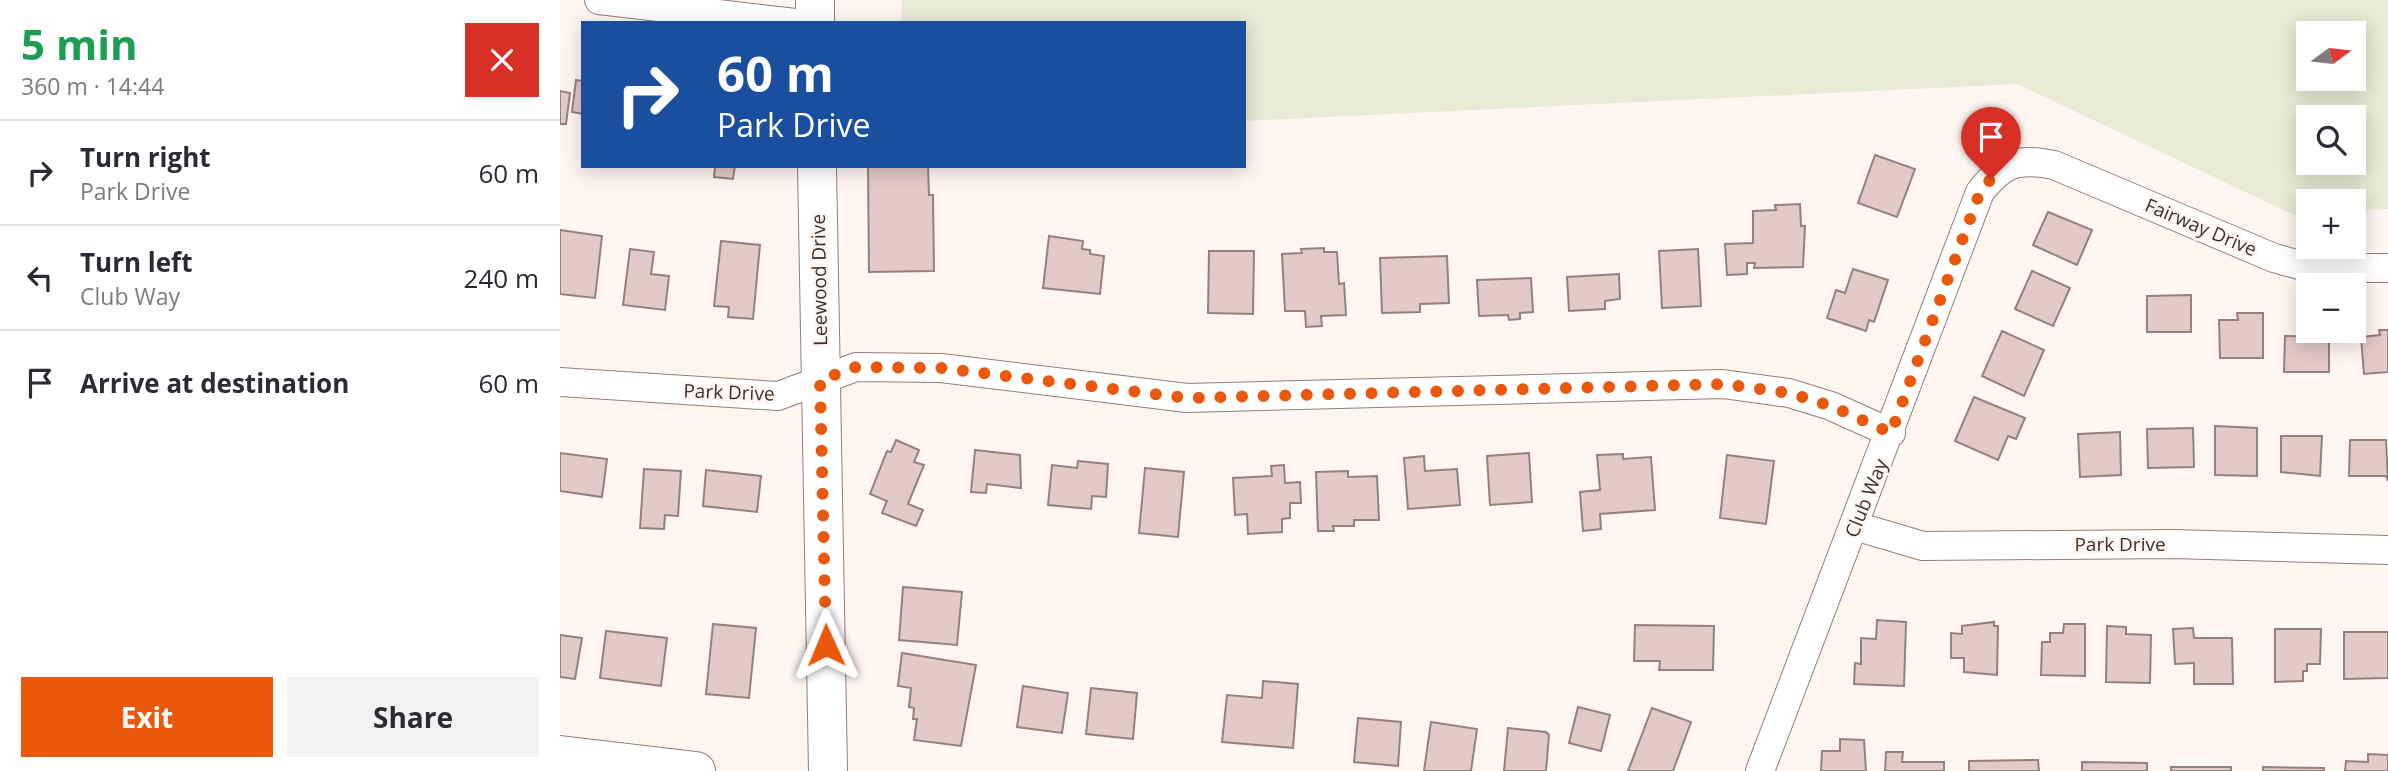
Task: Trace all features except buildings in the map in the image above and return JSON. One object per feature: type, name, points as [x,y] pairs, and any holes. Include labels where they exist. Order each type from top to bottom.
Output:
[{"type":"street","points":[[599,0],[778,21]]},
{"type":"street","points":[[815,0],[815,21]]},
{"type":"street","name":"Fairway Drive","points":[[2019,161],[2054,165],[2274,258],[2310,268],[2388,268]]},
{"type":"street","name":"Club Way","points":[[1760,771],[1828,587],[1891,433],[1980,192],[1991,179],[2019,161]]},
{"type":"street","name":"Leewood Drive","points":[[817,168],[828,771]]},
{"type":"street","name":"Park Drive","points":[[560,382],[778,396],[856,367],[941,368],[1187,398],[1723,384],[1789,393],[1831,406],[1891,433]]},
{"type":"street","name":"Park Drive","points":[[1855,526],[1923,546],[2173,544],[2388,550]]},
{"type":"street","points":[[560,755],[696,771]]},
{"type":"green space","points":[[902,0],[2388,0],[2388,209],[2366,210],[2366,189],[2296,189],[2294,215],[2017,84],[1246,121],[1246,21],[901,21]]},
{"type":"route","points":[[826,645],[820,380],[856,367],[941,368],[1187,398],[1472,388],[1723,384],[1789,393],[1831,406],[1891,433],[1980,192],[1991,179]]}]
